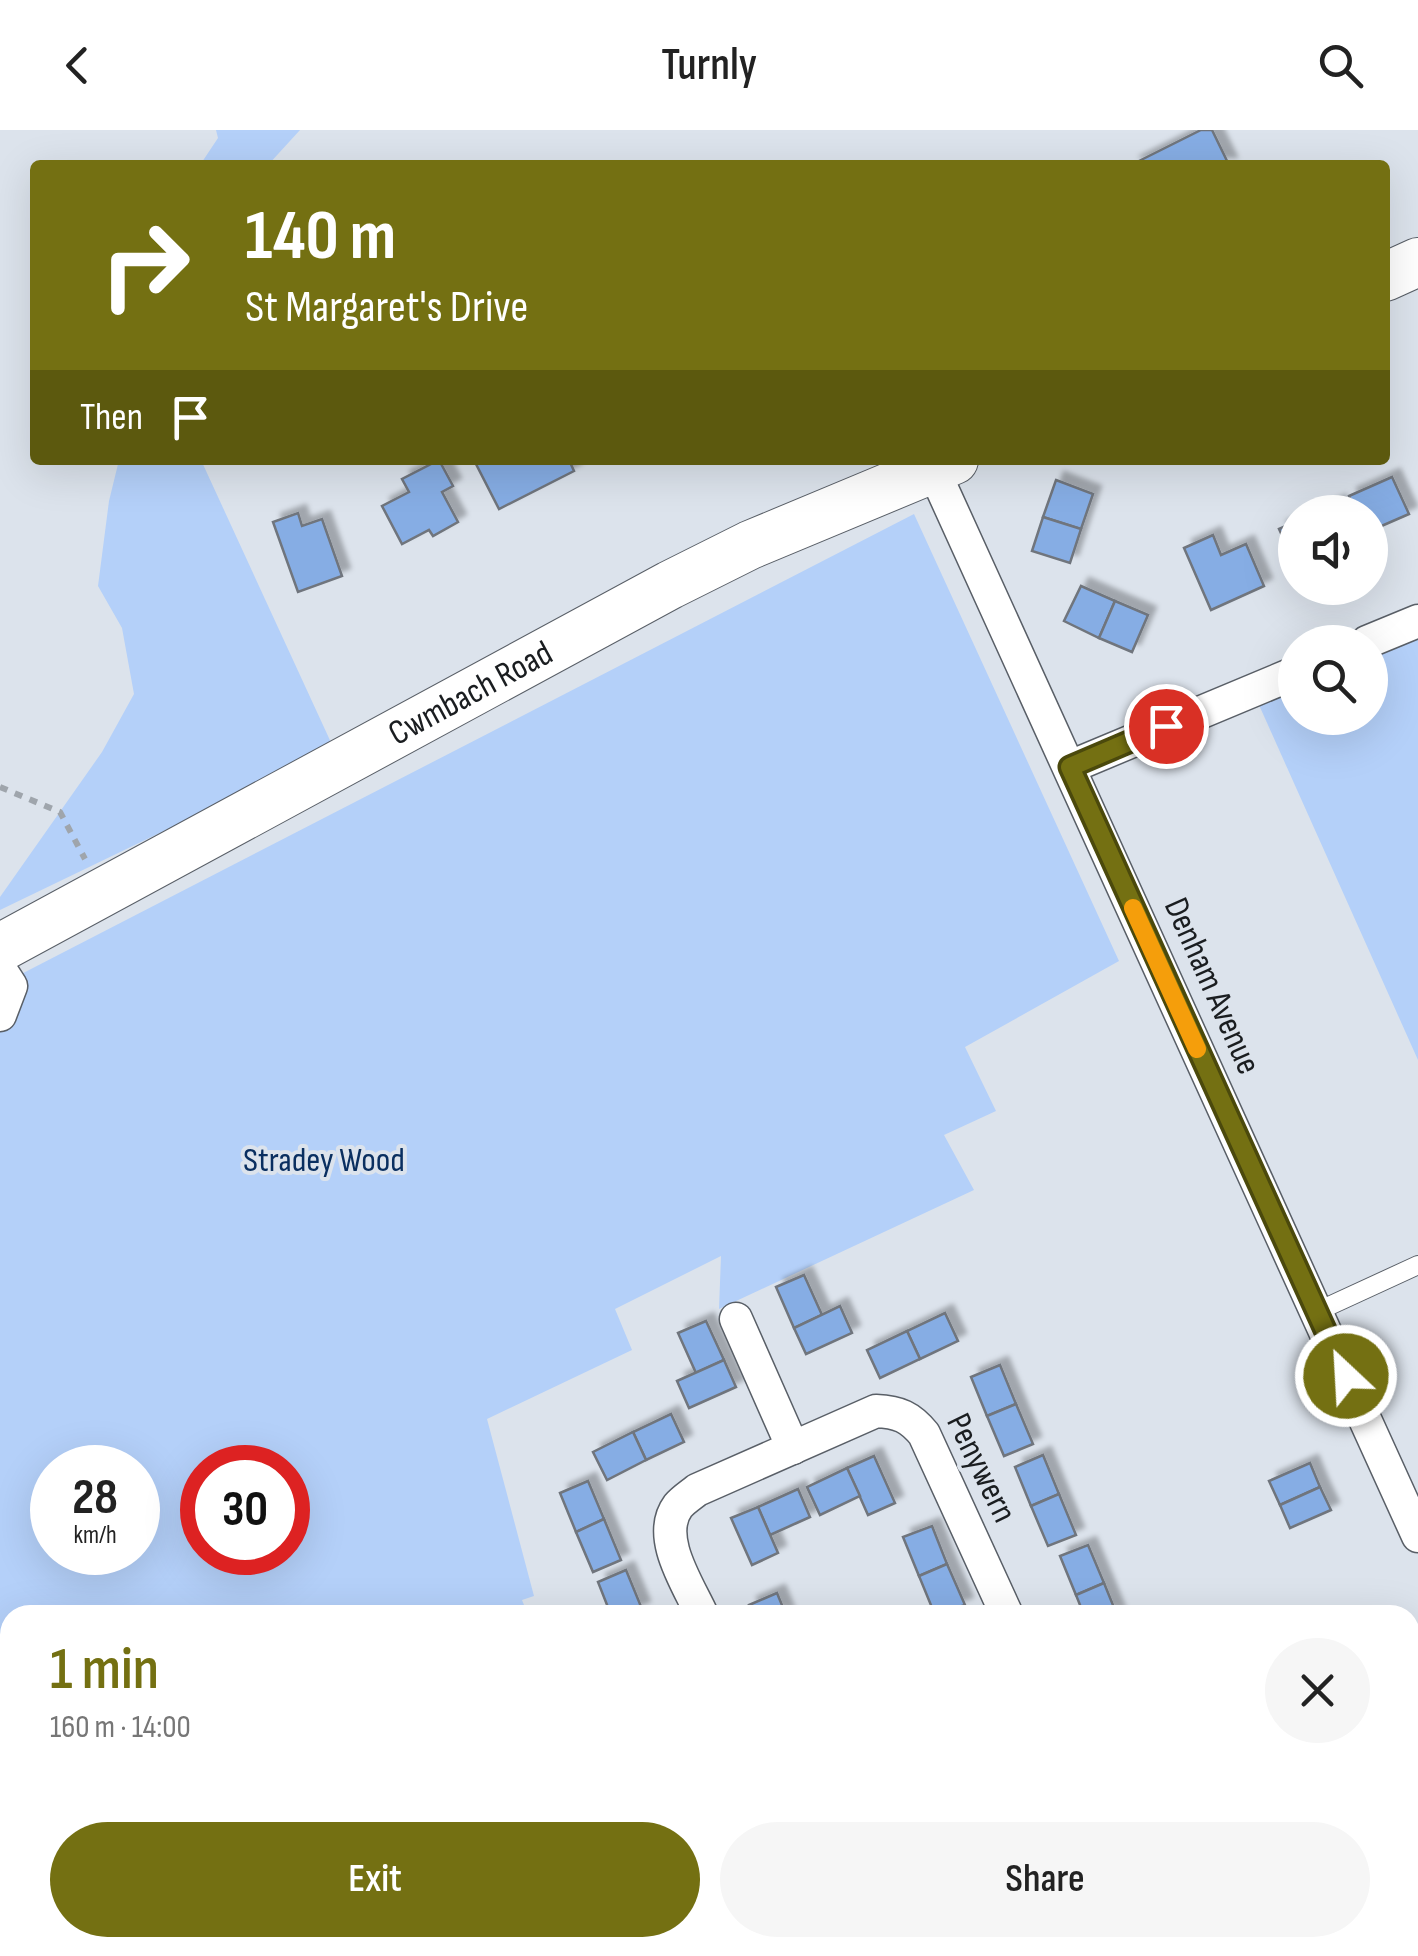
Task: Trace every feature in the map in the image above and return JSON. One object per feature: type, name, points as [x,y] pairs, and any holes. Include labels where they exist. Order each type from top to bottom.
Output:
[{"type":"main road","points":[[1390,275],[1418,262]]},
{"type":"main road","name":"Cwmbach Road","points":[[0,948],[670,586],[750,545],[941,465]]},
{"type":"street","name":"Denham Avenue","points":[[943,465],[1070,767],[1418,1536]]},
{"type":"street","points":[[1388,633],[1418,621]]},
{"type":"street","points":[[1070,767],[1278,679]]},
{"type":"street","points":[[0,969],[11,986],[0,1015]]},
{"type":"street","points":[[736,1320],[793,1448]]},
{"type":"street","name":"Penywern","points":[[697,1605],[674,1553],[670,1525],[678,1507],[697,1490],[876,1411],[912,1418],[924,1434],[1002,1605]]},
{"type":"lane","points":[[1316,1312],[1418,1266]]},
{"type":"path","points":[[0,787],[60,812],[102,893]]},
{"type":"green space","points":[[216,130],[300,130],[273,160],[203,160],[218,138]]},
{"type":"green space","points":[[118,465],[203,465],[334,749],[0,910],[0,897],[102,752],[134,694],[122,628],[98,586]]},
{"type":"green space","name":"Stradey Wood","points":[[914,514],[1119,961],[965,1047],[996,1111],[944,1135],[974,1190],[719,1309],[721,1256],[615,1309],[632,1350],[487,1419],[534,1596],[522,1600],[524,1605],[0,1605],[0,985]]},
{"type":"green space","points":[[1418,631],[1418,1060],[1259,705],[1278,696],[1278,735],[1388,735],[1388,645]]},
{"type":"building","points":[[1201,130],[1212,130],[1227,160],[1141,160]]},
{"type":"building","points":[[429,465],[442,465],[453,486],[442,492],[458,522],[433,536],[429,530],[402,544],[382,506],[409,492],[402,479]]},
{"type":"building","points":[[477,465],[571,465],[574,471],[499,509]]},
{"type":"building","points":[[1392,477],[1409,514],[1388,523],[1388,495],[1351,495]]},
{"type":"building","points":[[1056,480],[1093,494],[1081,529],[1043,517]]},
{"type":"building","points":[[298,513],[302,526],[322,519],[342,576],[298,592],[273,522]]},
{"type":"building","points":[[1043,517],[1081,529],[1070,563],[1032,551]]},
{"type":"building","points":[[1213,535],[1221,555],[1246,544],[1264,586],[1211,610],[1184,548]]},
{"type":"building","points":[[1081,586],[1115,601],[1099,638],[1064,621]]},
{"type":"building","points":[[1115,601],[1148,615],[1132,652],[1099,638]]},
{"type":"building","points":[[804,1275],[822,1315],[794,1328],[776,1287]]},
{"type":"building","points":[[840,1306],[852,1333],[806,1354],[794,1328]]},
{"type":"building","points":[[945,1313],[958,1341],[920,1359],[907,1331]]},
{"type":"building","points":[[706,1321],[724,1360],[696,1373],[678,1333]]},
{"type":"building","points":[[907,1331],[920,1359],[880,1378],[867,1350]]},
{"type":"building","points":[[724,1360],[736,1387],[689,1408],[677,1381]]},
{"type":"building","points":[[1000,1365],[1016,1404],[987,1416],[971,1377]]},
{"type":"building","points":[[1016,1404],[1033,1444],[1004,1456],[987,1416]]},
{"type":"building","points":[[671,1414],[684,1442],[646,1460],[633,1432]]},
{"type":"building","points":[[633,1432],[646,1460],[607,1480],[593,1452]]},
{"type":"building","points":[[1043,1455],[1059,1494],[1031,1506],[1015,1467]]},
{"type":"building","points":[[874,1456],[895,1503],[868,1515],[847,1468]]},
{"type":"building","points":[[1310,1463],[1320,1487],[1280,1505],[1269,1481]]},
{"type":"building","points":[[847,1468],[860,1496],[820,1515],[807,1487]]},
{"type":"building","points":[[588,1481],[604,1519],[576,1532],[560,1493]]},
{"type":"building","points":[[1320,1487],[1331,1510],[1290,1528],[1280,1505]]},
{"type":"building","points":[[798,1489],[810,1517],[770,1535],[758,1507]]},
{"type":"building","points":[[1059,1494],[1076,1535],[1048,1546],[1031,1506]]},
{"type":"building","points":[[758,1507],[778,1553],[752,1565],[731,1518]]},
{"type":"building","points":[[604,1519],[621,1560],[593,1572],[576,1532]]},
{"type":"building","points":[[932,1526],[947,1564],[919,1576],[903,1537]]},
{"type":"building","points":[[1088,1545],[1104,1583],[1076,1595],[1060,1556]]},
{"type":"building","points":[[947,1564],[965,1605],[931,1605],[919,1576]]},
{"type":"building","points":[[626,1570],[640,1605],[607,1605],[598,1582]]},
{"type":"building","points":[[1104,1583],[1113,1605],[1080,1605],[1076,1595]]},
{"type":"building","points":[[777,1593],[782,1605],[749,1605]]},
{"type":"slow traffic","points":[[1133,908],[1197,1049]]},
{"type":"route","points":[[1166,726],[1070,767],[1346,1376]]}]
